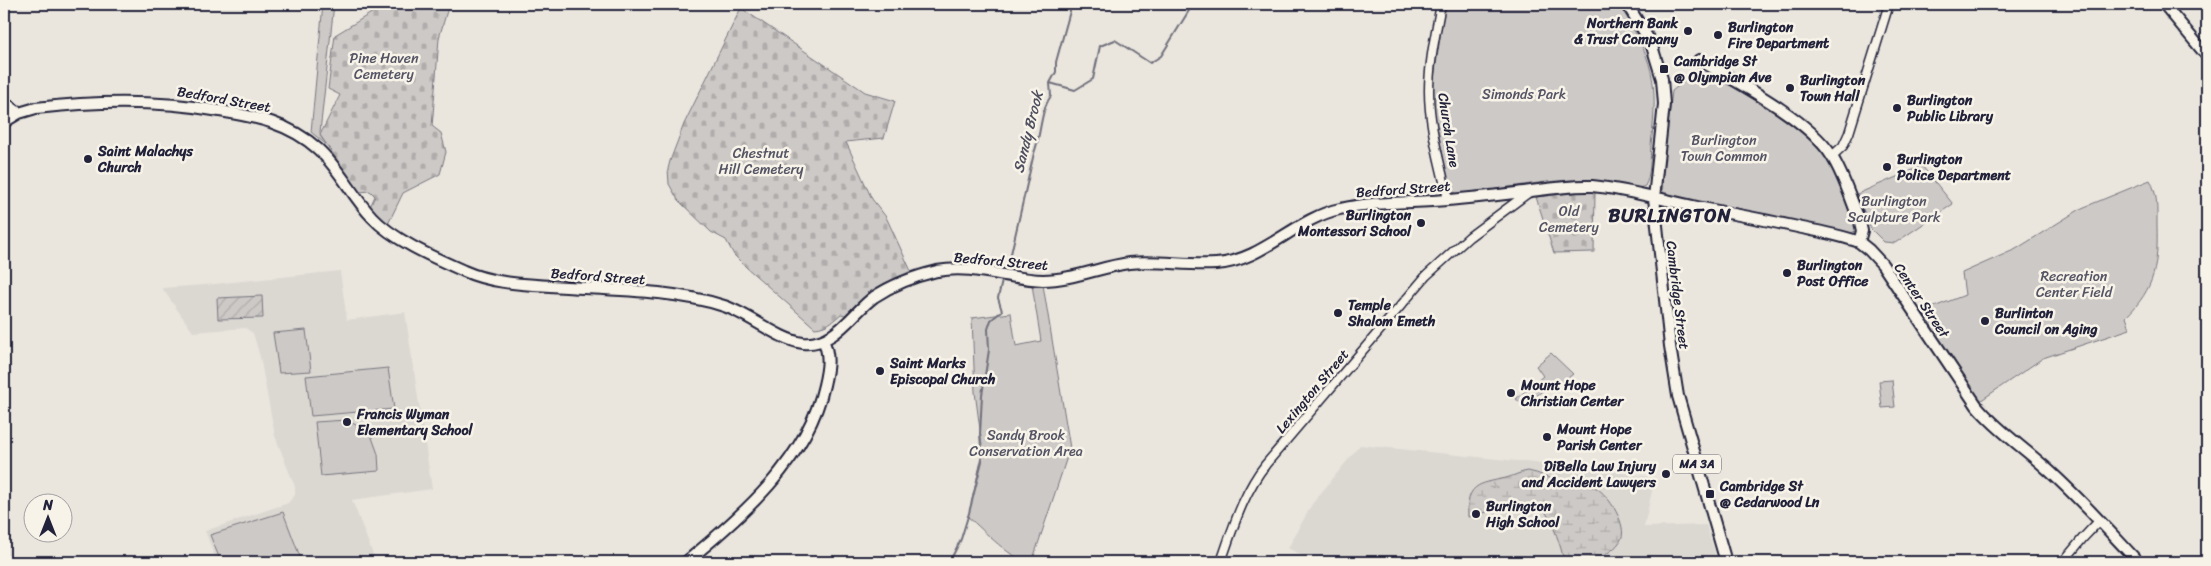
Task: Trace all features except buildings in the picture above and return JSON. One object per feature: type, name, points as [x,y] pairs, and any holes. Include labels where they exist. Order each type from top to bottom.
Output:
[{"type":"main road","name":"Cambridge Street","points":[[1627,4],[1651,43],[1663,87],[1662,119],[1654,198],[1665,308],[1678,396],[1726,562]]},
{"type":"main road","points":[[2164,4],[2207,56]]},
{"type":"main road","points":[[1699,60],[1742,85],[1796,121],[1816,137],[1832,156],[1861,225],[1859,242]]},
{"type":"main road","points":[[4,102],[19,113]]},
{"type":"main road","name":"Bedford Street","points":[[4,122],[19,113],[36,108],[63,105],[145,102],[175,104],[267,120],[293,130],[317,148],[335,167],[364,209],[377,223],[404,241],[465,272],[509,283],[661,294],[702,300],[735,310],[796,341],[811,343],[823,340],[839,330],[882,292],[908,280],[941,270],[972,269],[1028,279],[1050,280],[1117,265],[1144,262],[1221,264],[1250,254],[1316,217],[1334,210],[1359,206],[1448,200],[1595,186],[1824,232],[1859,242]]},
{"type":"main road","name":"Center Street","points":[[1859,242],[1878,258],[1971,397],[1987,417],[2046,468],[2100,520],[2138,562]]},
{"type":"main road","points":[[686,562],[758,498],[776,477],[803,436],[819,404],[825,383],[828,357],[823,340]]},
{"type":"street","name":"Church Lane","points":[[1441,4],[1433,51],[1429,91],[1435,137],[1448,200]]},
{"type":"street","points":[[1832,156],[1842,146],[1849,133],[1889,4]]},
{"type":"street","name":"Lexington Street","points":[[1221,562],[1237,514],[1263,468],[1421,281],[1449,254],[1522,196],[1532,191]]},
{"type":"street","points":[[1496,216],[1503,205],[1504,194]]},
{"type":"street","points":[[2063,562],[2100,520]]},
{"type":"shaded area","name":"Francis Wyman Elementary School","points":[[340,271],[347,320],[405,312],[432,489],[352,500],[376,562],[217,562],[205,531],[288,503],[295,495],[295,487],[275,436],[260,357],[253,333],[245,328],[193,332],[162,288]]},
{"type":"shaded area","name":"Burlington High School","points":[[1360,445],[1604,470],[1655,478],[1644,527],[1706,525],[1718,562],[1313,562],[1288,548],[1312,504]]},
{"type":"green space","points":[[323,4],[334,4],[320,132],[321,137],[328,146],[311,132]]},
{"type":"green space","name":"Pine Haven Cemetery","points":[[374,4],[449,4],[439,38],[432,126],[441,133],[446,152],[440,174],[403,193],[388,224],[370,207],[375,196],[370,191],[359,192],[320,135],[340,95],[328,89],[335,35],[378,9]]},
{"type":"green space","name":"Simonds Park","points":[[1445,4],[1619,4],[1639,41],[1651,71],[1654,103],[1650,166],[1645,186],[1632,188],[1584,180],[1570,180],[1458,194],[1450,191],[1434,112],[1433,85]]},
{"type":"green space","name":"Chestnut Hill Cemetery","points":[[741,8],[865,92],[895,101],[884,138],[846,142],[872,199],[886,217],[911,271],[876,290],[845,315],[841,314],[830,323],[815,328],[746,267],[734,255],[726,240],[711,232],[678,200],[669,184],[668,169],[670,161],[684,124]]},
{"type":"green space","name":"Burlington Town Common","points":[[1700,69],[1716,76],[1770,108],[1818,146],[1835,175],[1858,230],[1851,233],[1663,194],[1662,175],[1672,91]]},
{"type":"green space","name":"Burlington Sculpture Park","points":[[1922,166],[1953,204],[1895,243],[1884,242],[1871,229],[1857,194]]},
{"type":"green space","name":"Recreation Center Field","points":[[2150,180],[2156,196],[2157,207],[2156,264],[2144,296],[2126,317],[2130,329],[2043,358],[1980,401],[1957,370],[1921,312],[1965,295],[1962,273],[2016,249],[2082,208]]},
{"type":"green space","name":"Old Cemetery","points":[[1595,192],[1594,252],[1554,253],[1536,197]]},
{"type":"green space","name":"Sandy Brook Conservation Area","points":[[1032,285],[1043,285],[1070,448],[1032,562],[1024,561],[1007,551],[968,517],[983,452],[975,392],[972,318],[1011,313],[1016,346],[1041,341]]},
{"type":"green space","points":[[262,296],[263,318],[218,319],[217,298]]},
{"type":"green space","points":[[306,330],[311,371],[279,373],[273,333]]},
{"type":"green space","points":[[1551,353],[1573,374],[1552,390],[1548,386],[1525,406],[1516,399],[1543,376],[1536,366]]},
{"type":"green space","points":[[388,368],[394,409],[311,416],[306,376]]},
{"type":"green space","points":[[1892,380],[1895,407],[1882,408],[1879,381]]},
{"type":"green space","points":[[346,420],[370,432],[378,454],[379,471],[321,476],[315,422]]},
{"type":"green space","points":[[1528,471],[1561,482],[1588,485],[1597,489],[1609,500],[1618,515],[1622,531],[1620,542],[1599,562],[1564,562],[1561,548],[1551,523],[1539,504],[1504,511],[1495,510],[1468,517],[1469,498],[1476,487]]},
{"type":"green space","points":[[283,512],[302,562],[221,562],[210,535]]},
{"type":"waterway","name":"Sandy Brook","points":[[1008,267],[1043,116],[1051,96],[1050,83],[1056,72],[1056,62],[1072,4]]},
{"type":"waterway","points":[[1050,83],[1075,90],[1093,79],[1100,46],[1115,40],[1150,63],[1161,56],[1193,4]]},
{"type":"waterway","name":"Sandy Brook","points":[[952,557],[961,539],[982,461],[980,434],[982,395],[989,350],[988,329],[991,320],[1002,311],[998,298],[1002,281]]},
{"type":"place","name":"Northern Bank & Trust Company","points":[[1688,31]]},
{"type":"place","name":"Burlington Fire Department","points":[[1718,35]]},
{"type":"place","name":"Cambridge St @ Olympian Ave","points":[[1664,69]]},
{"type":"place","name":"Burlington Town Hall","points":[[1790,88]]},
{"type":"place","name":"Burlington Public Library","points":[[1897,108]]},
{"type":"place","name":"Saint Malachys Church","points":[[88,159]]},
{"type":"place","name":"Burlington Police Department","points":[[1887,167]]},
{"type":"place","name":"Burlington Montessori School","points":[[1421,223]]},
{"type":"place","name":"Burlington Post Office","points":[[1787,273]]},
{"type":"place","name":"Temple Shalom Emeth","points":[[1338,313]]},
{"type":"place","name":"Burlinton Council on Aging","points":[[1985,321]]},
{"type":"place","name":"Saint Marks Episcopal Church","points":[[880,371]]},
{"type":"place","name":"Mount Hope Christian Center","points":[[1511,393]]},
{"type":"place","name":"Francis Wyman Elementary School","points":[[347,422]]},
{"type":"place","name":"Mount Hope Parish Center","points":[[1547,437]]},
{"type":"place","name":"DiBella Law Injury and Accident Lawyers","points":[[1666,474]]},
{"type":"place","name":"Cambridge St @ Cedarwood Ln","points":[[1710,494]]},
{"type":"place","name":"Burlington High School","points":[[1476,514]]},
{"type":"district","name":"BURLINGTON","points":[[1670,215]]}]
